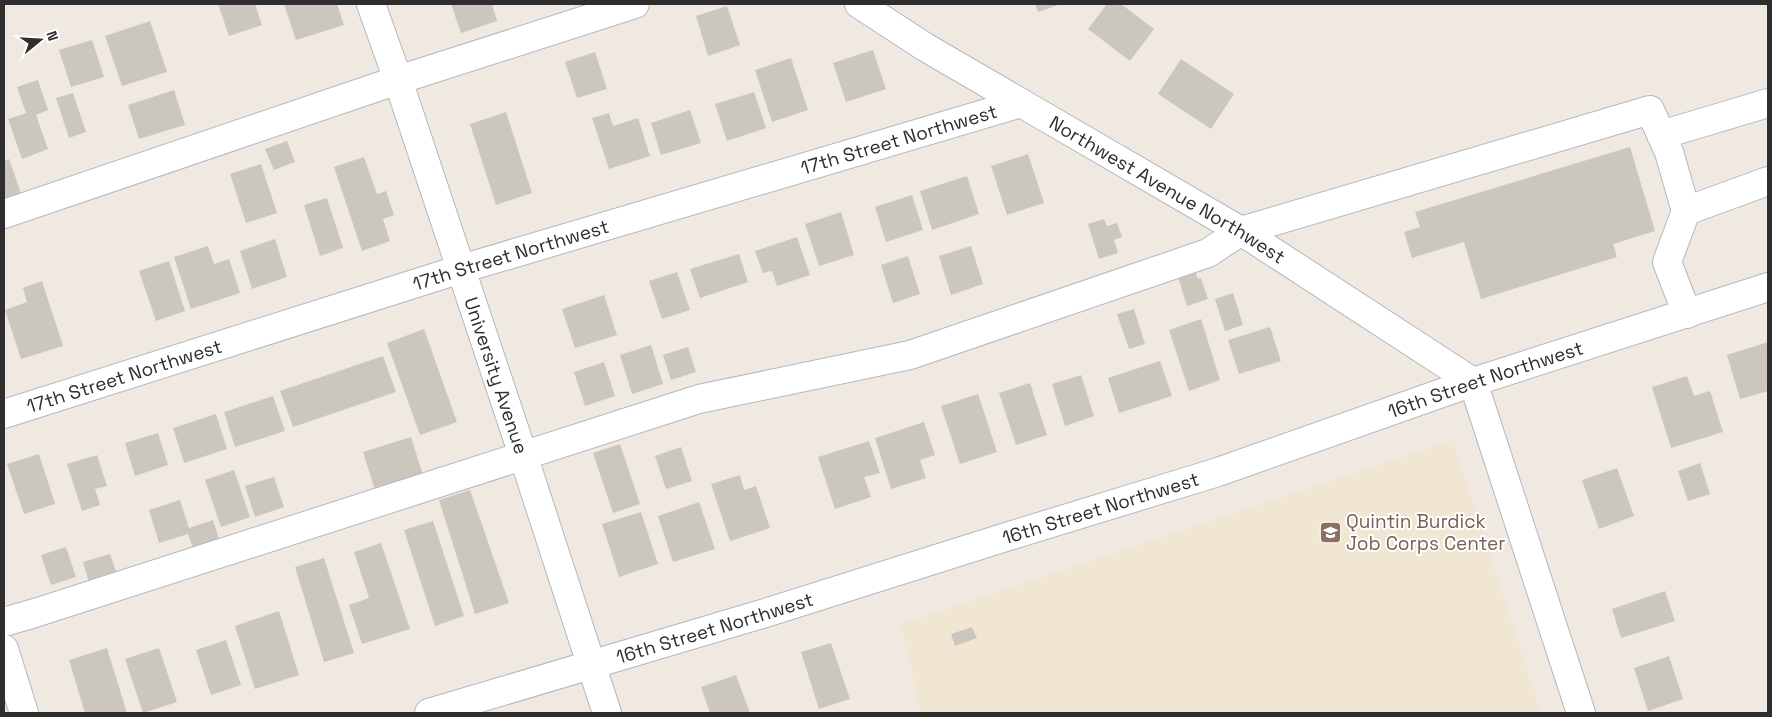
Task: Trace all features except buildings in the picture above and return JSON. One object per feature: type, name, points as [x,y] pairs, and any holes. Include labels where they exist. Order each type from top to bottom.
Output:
[{"type":"street","name":"University Avenue","points":[[371,4],[523,455],[607,713]]},
{"type":"street","points":[[4,214],[398,80],[635,4]]},
{"type":"street","name":"Northwest Avenue Northwest","points":[[859,4],[925,47],[1241,231],[1473,382]]},
{"type":"street","name":"17th Street Northwest","points":[[4,414],[461,269],[1021,103]]},
{"type":"street","points":[[1661,135],[1768,103]]},
{"type":"street","points":[[4,622],[247,546],[699,399],[910,355],[1208,253],[1241,231],[1650,110],[1669,152],[1686,211],[1667,262],[1687,314]]},
{"type":"street","points":[[1686,211],[1768,181]]},
{"type":"street","name":"16th Street Northwest","points":[[429,713],[762,614],[1006,536],[1218,472],[1473,382],[1768,287]]},
{"type":"street","points":[[1473,382],[1581,713]]},
{"type":"street","points":[[4,649],[24,713]]},
{"type":"shaded area","name":"Quintin Burdick Job Corps Center","points":[[1453,440],[1541,713],[921,713],[901,624]]},
{"type":"place","name":"Quintin Burdick Job Corps Center","points":[[1330,532]]}]
